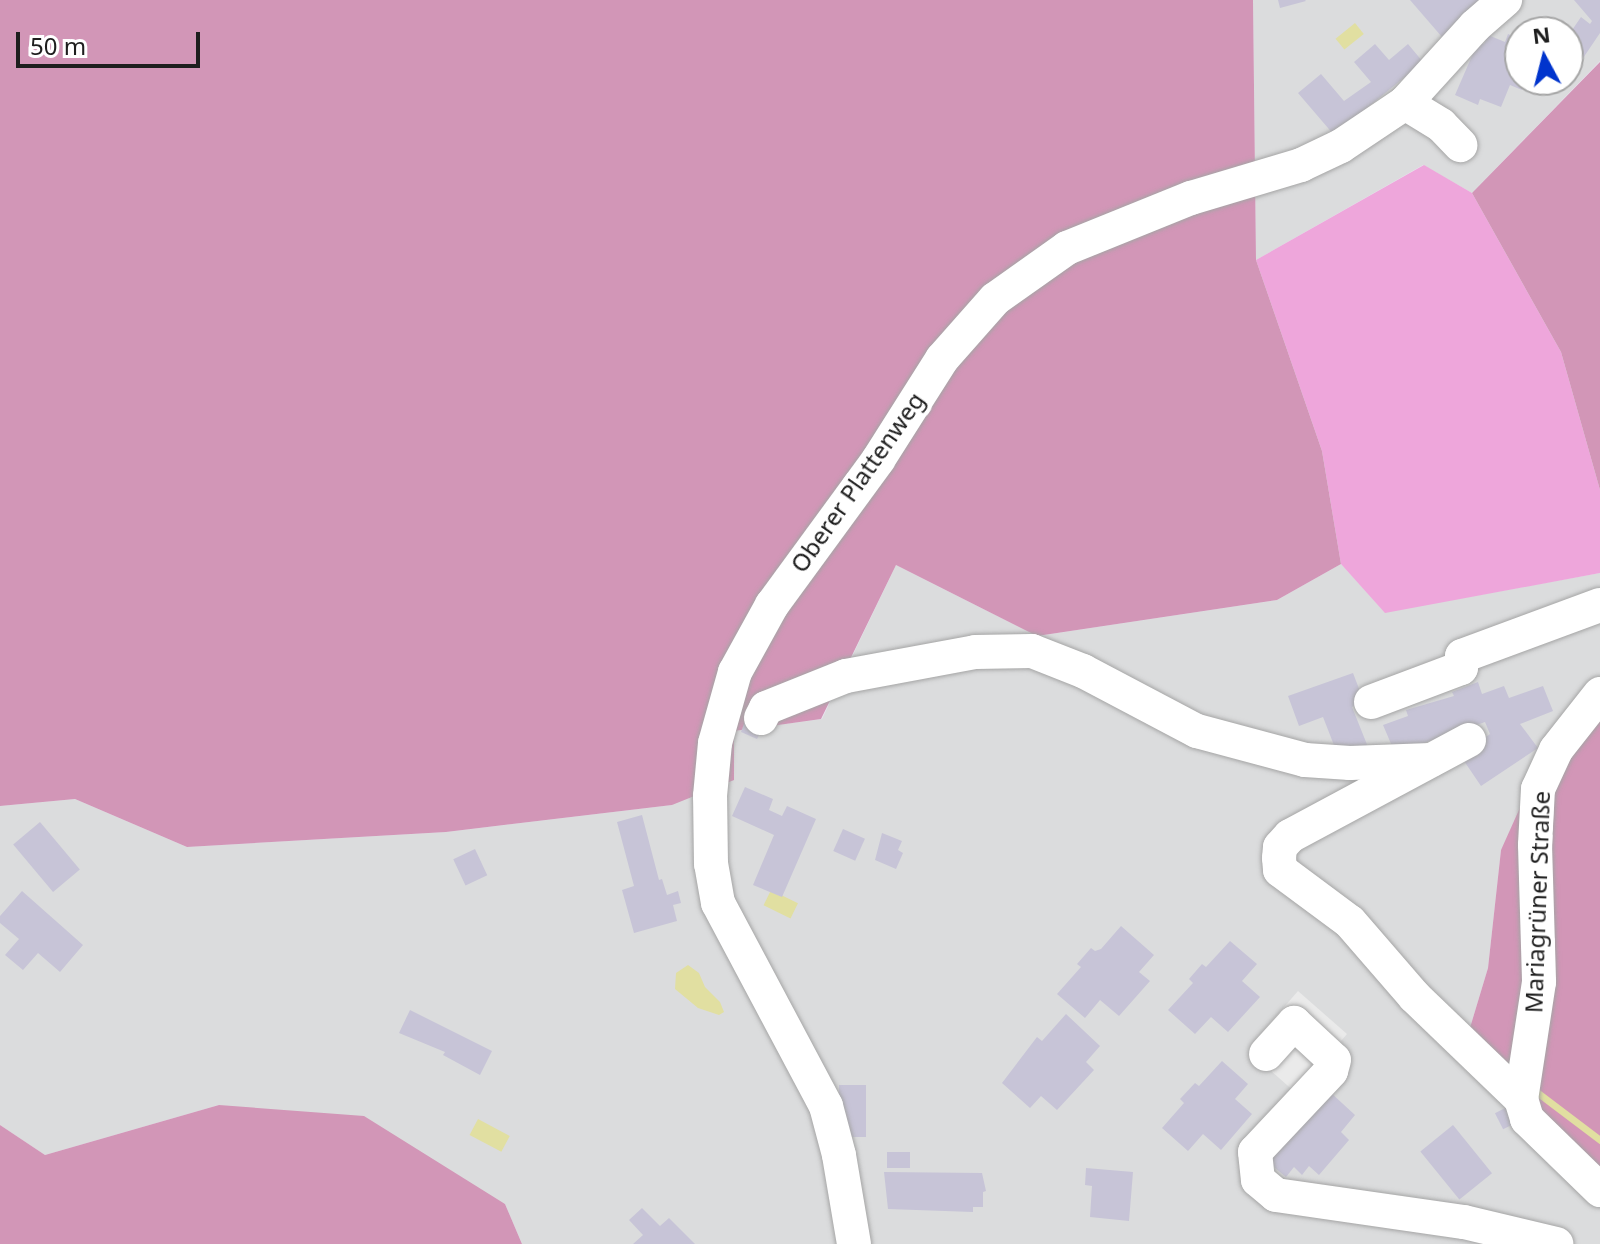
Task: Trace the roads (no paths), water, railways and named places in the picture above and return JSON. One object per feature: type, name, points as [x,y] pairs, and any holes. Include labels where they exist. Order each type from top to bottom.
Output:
[{"type":"street","name":"Oberer Plattenweg","points":[[854,1244],[839,1155],[826,1106],[718,903],[711,864],[710,796],[715,743],[735,672],[772,605],[878,460],[942,359],[995,299],[1067,248],[1191,198],[1301,165],[1341,146],[1405,103],[1475,26],[1505,0]]},
{"type":"street","points":[[1405,103],[1441,125],[1460,145]]},
{"type":"street","points":[[1371,702],[1461,668],[1462,656],[1600,605]]},
{"type":"street","points":[[761,718],[766,708],[846,676],[975,652],[1032,651],[1083,671],[1197,731],[1305,760],[1350,763],[1431,760]]},
{"type":"street","name":"Mariagrüner Straße","points":[[1521,1099],[1539,982],[1535,845],[1538,789],[1556,750],[1600,694]]},
{"type":"street","points":[[1469,740],[1290,836],[1280,847],[1280,870],[1350,922],[1415,997],[1521,1099],[1527,1119],[1600,1190]]},
{"type":"street","points":[[1266,1054],[1294,1023],[1334,1060],[1331,1071],[1255,1152],[1258,1180],[1276,1195],[1464,1222],[1556,1244]]},
{"type":"waterway","points":[[1534,1090],[1600,1140]]}]
